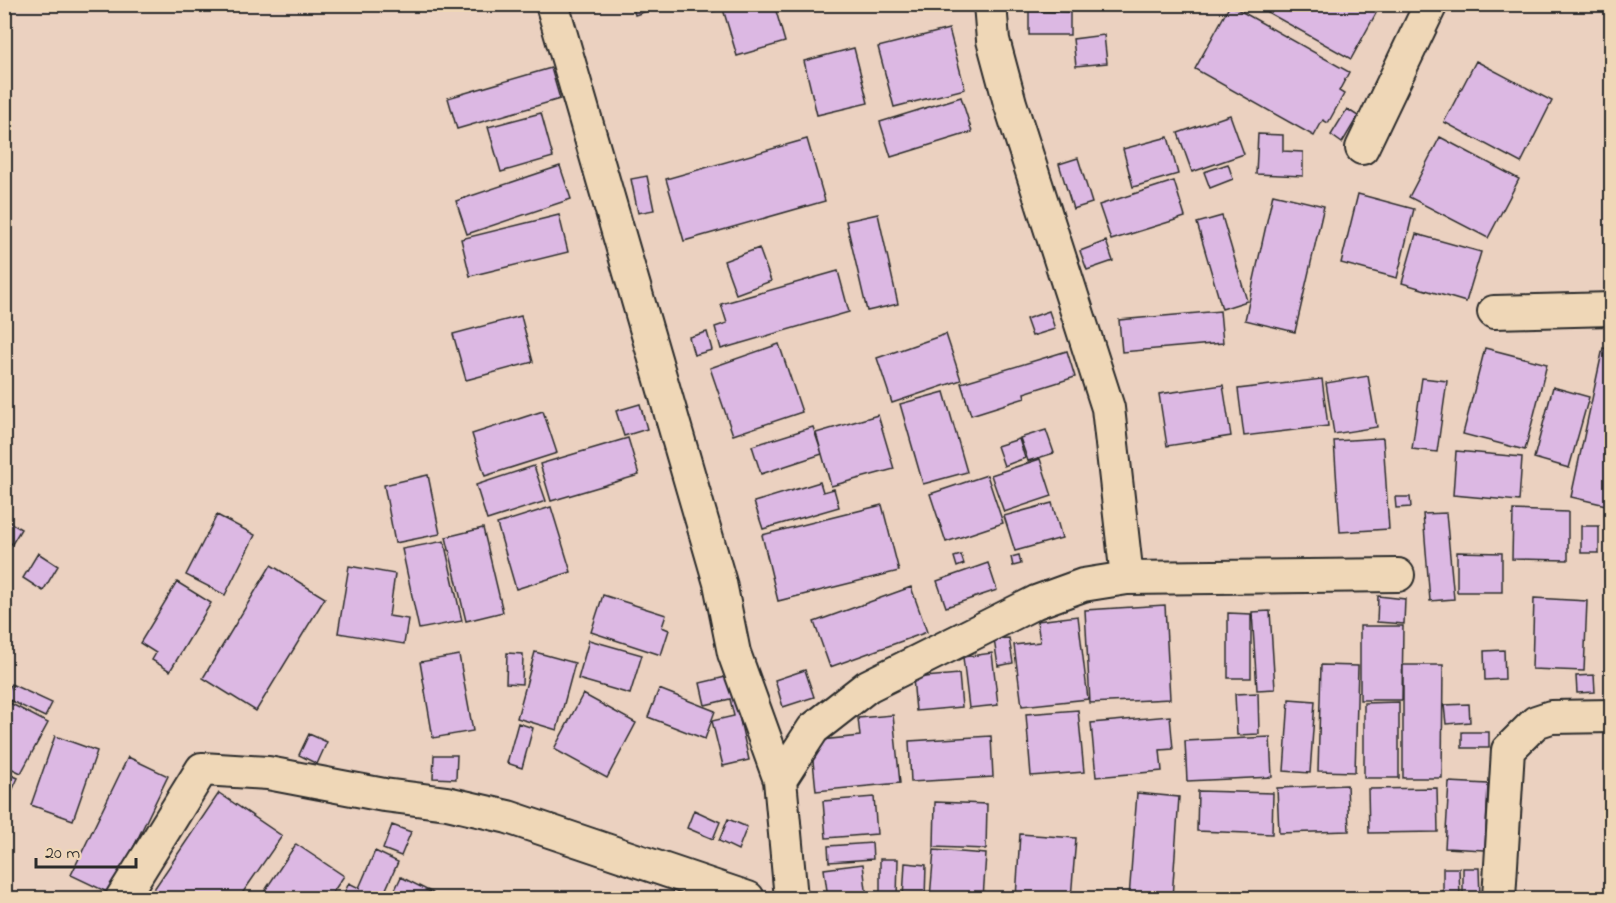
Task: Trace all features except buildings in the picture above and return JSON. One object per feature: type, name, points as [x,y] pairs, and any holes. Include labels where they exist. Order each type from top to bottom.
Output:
[{"type":"street","points":[[552,4],[720,583],[734,653],[780,780],[791,898]]},
{"type":"street","points":[[990,4],[993,40],[1010,104],[1108,408],[1127,578]]},
{"type":"street","points":[[1362,148],[1431,4]]},
{"type":"street","points":[[1494,312],[1611,309]]},
{"type":"street","points":[[780,780],[813,729],[868,686],[1036,602],[1083,585],[1127,578],[1398,574]]},
{"type":"street","points":[[1499,898],[1508,750],[1536,722],[1551,717],[1611,716]]},
{"type":"street","points":[[122,898],[202,769],[268,773],[384,795],[447,803],[508,817],[748,898]]}]
